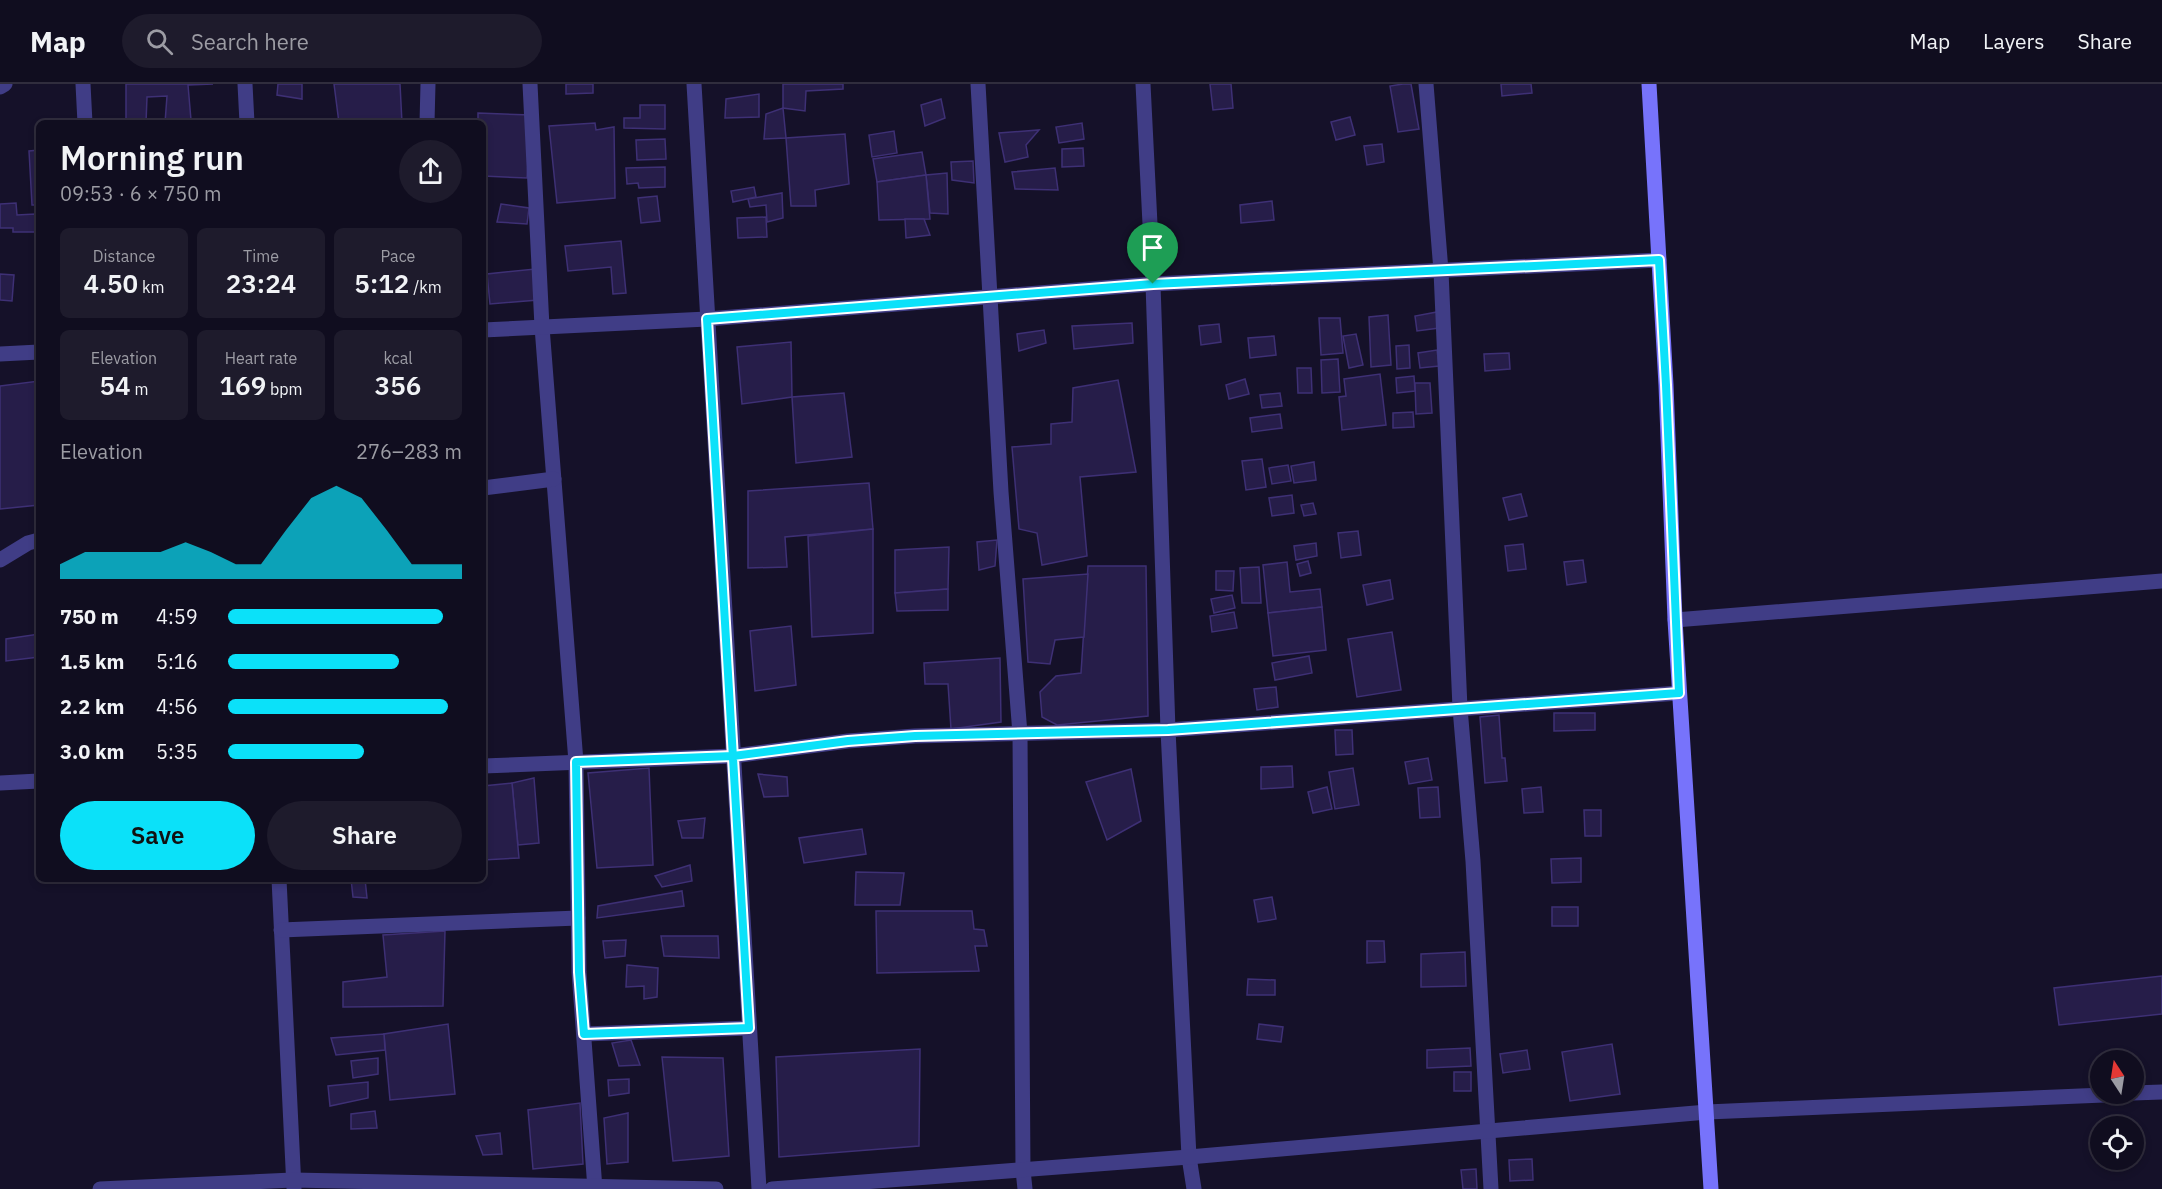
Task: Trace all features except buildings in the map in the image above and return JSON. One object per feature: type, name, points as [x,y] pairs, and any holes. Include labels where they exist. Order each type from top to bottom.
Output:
[{"type":"street","points":[[0,87],[5,84]]},
{"type":"street","points":[[83,84],[85,120]]},
{"type":"street","points":[[245,84],[247,120]]},
{"type":"street","points":[[427,120],[428,84]]},
{"type":"street","points":[[530,84],[542,327],[576,762],[578,918],[594,1188]]},
{"type":"street","points":[[693,84],[759,1189]]},
{"type":"street","points":[[978,84],[989,297],[1020,734],[1025,1189]]},
{"type":"street","points":[[1143,84],[1153,284],[1168,730],[1189,1157],[1194,1189]]},
{"type":"street","points":[[1426,84],[1441,271],[1460,708],[1473,861],[1491,1189]]},
{"type":"street","points":[[1649,84],[1666,385],[1679,693],[1711,1189]]},
{"type":"street","points":[[486,330],[707,319],[1153,284],[1659,260]]},
{"type":"street","points":[[0,354],[36,352]]},
{"type":"street","points":[[486,489],[554,479]]},
{"type":"street","points":[[0,560],[36,542]]},
{"type":"street","points":[[1675,620],[2162,580]]},
{"type":"street","points":[[486,766],[733,756],[881,738],[1168,730],[1679,693]]},
{"type":"street","points":[[0,783],[36,782]]},
{"type":"street","points":[[279,882],[293,1184]]},
{"type":"street","points":[[281,930],[578,918]]},
{"type":"street","points":[[584,1034],[749,1028]]},
{"type":"street","points":[[2144,1093],[2162,1092]]},
{"type":"street","points":[[772,1189],[1189,1157],[1707,1112],[2090,1096]]},
{"type":"street","points":[[100,1189],[293,1184],[717,1189]]},
{"type":"route","points":[[1153,284],[707,319],[733,756],[749,1028],[584,1034],[579,972],[576,762],[733,756],[848,741],[915,736],[1168,730],[1679,693],[1659,260],[1153,284]]}]
